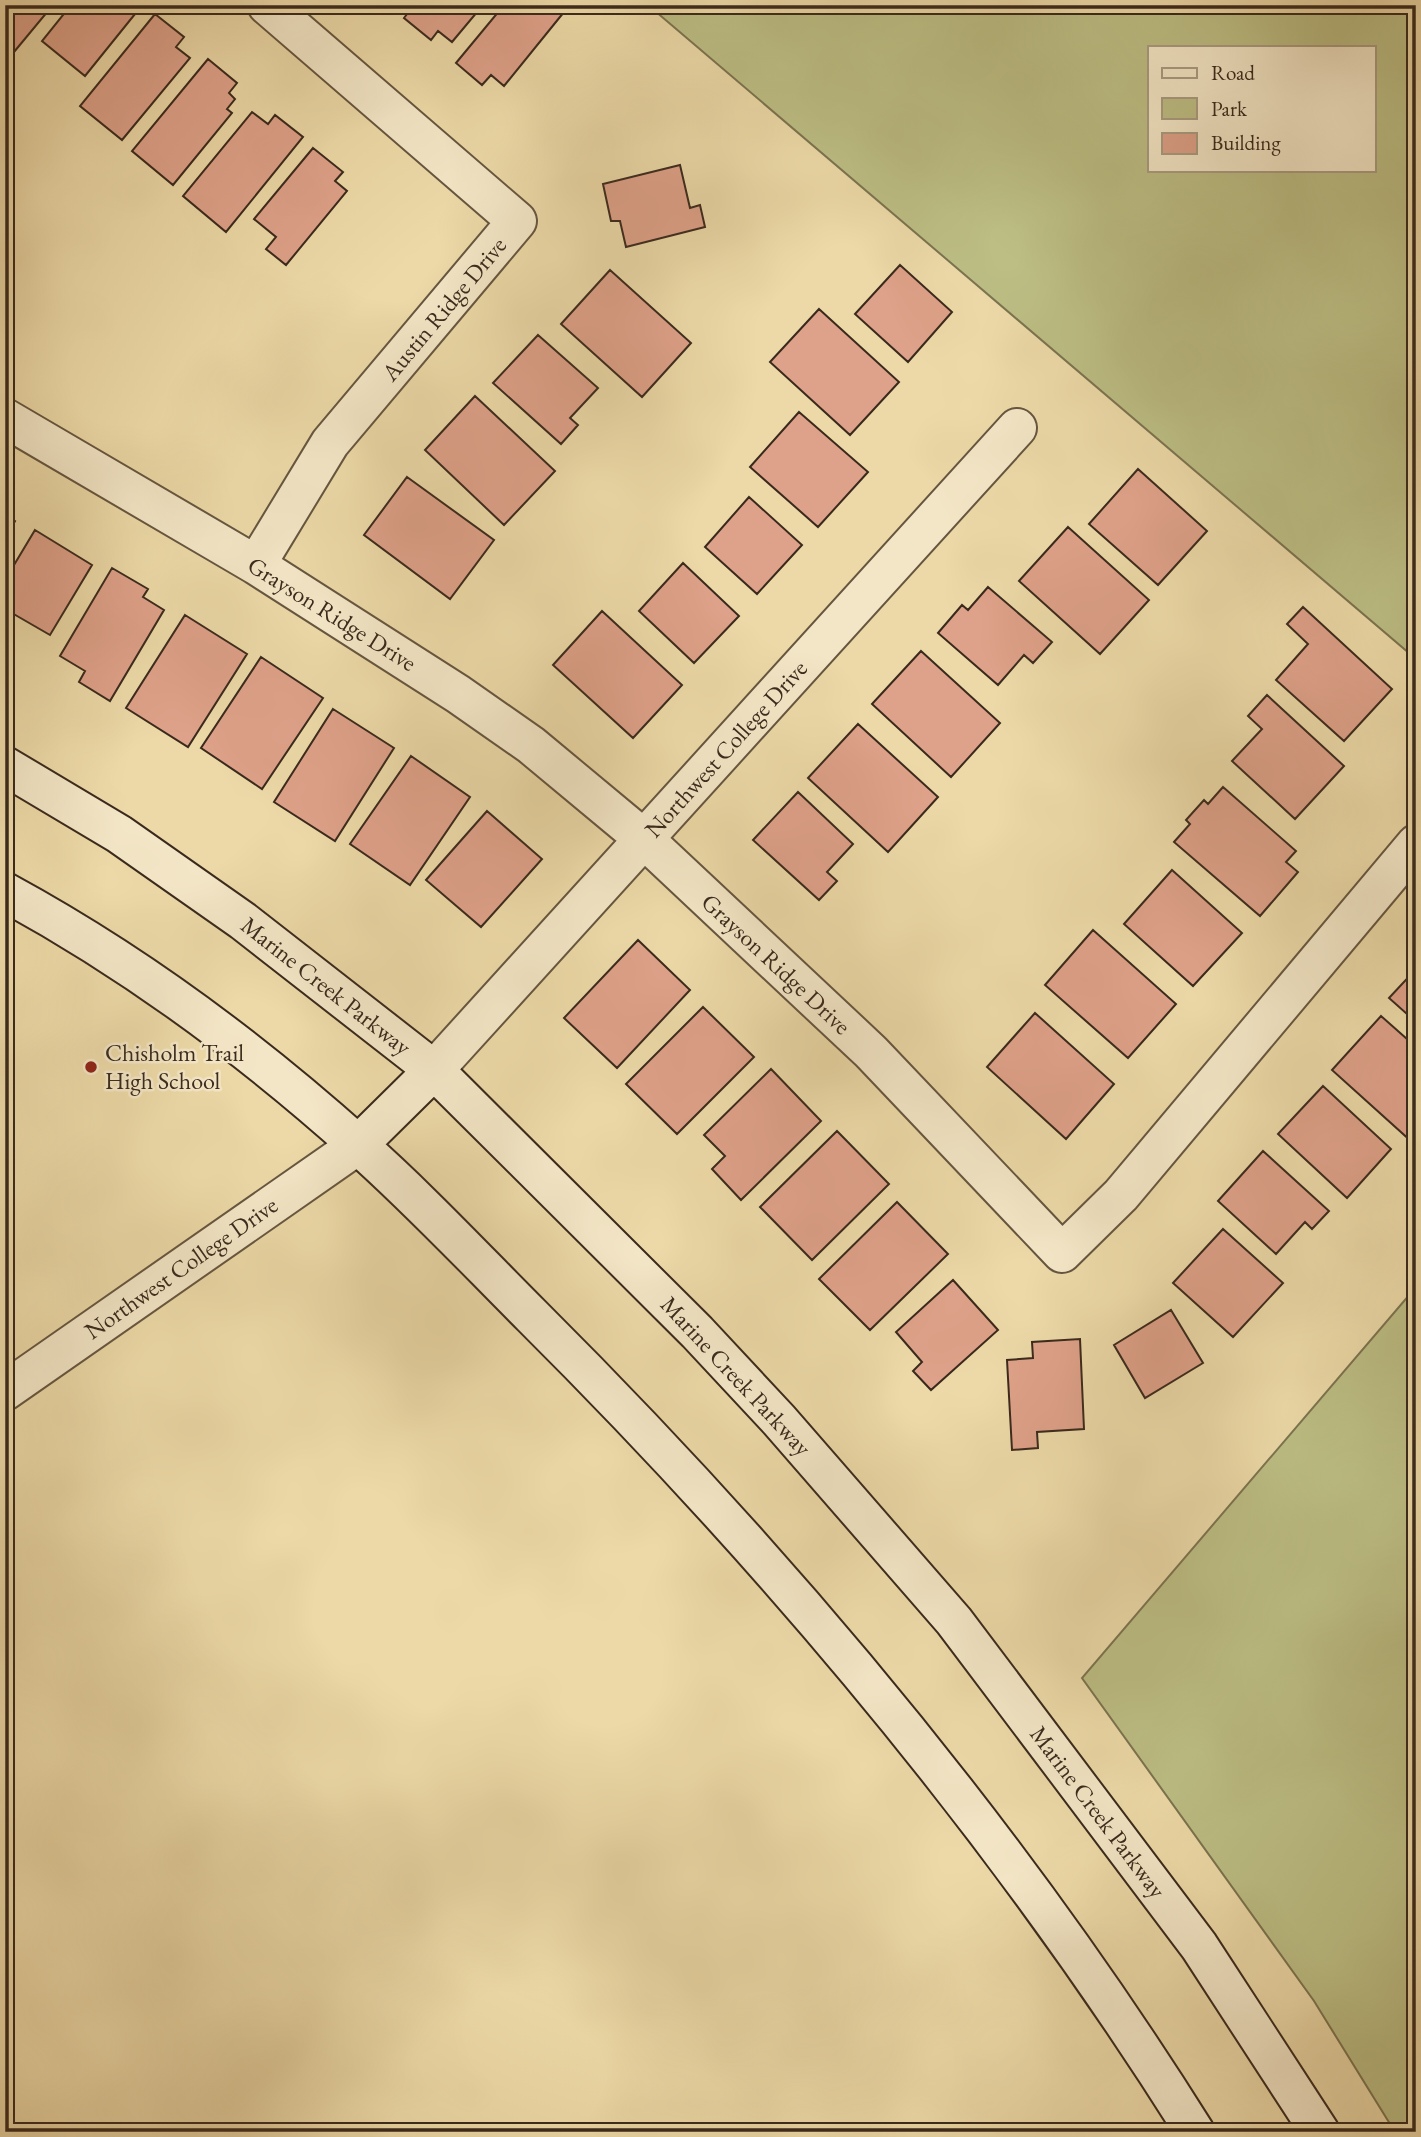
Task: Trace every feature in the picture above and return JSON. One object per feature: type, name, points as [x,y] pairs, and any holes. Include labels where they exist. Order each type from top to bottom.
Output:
[{"type":"street","name":"Austin Ridge Drive","points":[[256,565],[330,443],[517,221],[267,5]]},
{"type":"street","name":"Grayson Ridge Drive","points":[[5,418],[256,565],[458,694],[531,745],[644,839],[871,1052],[1062,1253],[1121,1195],[1416,844]]},
{"type":"street","name":"Northwest College Drive","points":[[5,1391],[358,1145],[434,1070],[1017,428]]},
{"type":"street","name":"Marine Creek Parkway","points":[[5,766],[120,834],[243,921],[434,1070],[725,1361],[954,1621],[1199,1946],[1320,2132]]},
{"type":"street","points":[[5,892],[92,943],[183,1004],[299,1095],[358,1145],[615,1399],[800,1599],[981,1822],[1131,2029],[1195,2132]]},
{"type":"green space","points":[[648,5],[1416,5],[1416,659]]},
{"type":"green space","points":[[1416,1287],[1416,2132],[1395,2132],[1314,2001],[1082,1678]]},
{"type":"building","points":[[5,5],[53,5],[14,52],[5,45]]},
{"type":"building","points":[[71,5],[125,5],[135,14],[85,76],[42,41]]},
{"type":"building","points":[[414,5],[483,5],[452,42],[438,31],[431,40],[404,18]]},
{"type":"building","points":[[504,5],[529,5],[535,10],[540,5],[556,5],[564,12],[504,86],[491,75],[482,85],[456,63]]},
{"type":"building","points":[[155,14],[184,37],[176,47],[190,58],[122,140],[80,106]]},
{"type":"building","points":[[208,59],[237,83],[229,93],[235,99],[227,109],[232,113],[173,185],[132,151]]},
{"type":"building","points":[[252,112],[268,124],[275,115],[303,137],[226,232],[183,196]]},
{"type":"building","points":[[313,148],[343,172],[335,181],[347,191],[286,265],[266,249],[276,237],[254,219]]},
{"type":"building","points":[[680,165],[690,208],[700,205],[705,227],[626,247],[620,221],[611,221],[603,184]]},
{"type":"building","points":[[900,265],[952,312],[908,362],[855,314]]},
{"type":"building","points":[[610,270],[691,343],[642,397],[561,324]]},
{"type":"building","points":[[819,309],[899,382],[850,435],[770,362]]},
{"type":"building","points":[[538,335],[598,388],[570,418],[578,425],[561,444],[493,383]]},
{"type":"building","points":[[475,396],[555,471],[504,525],[425,450]]},
{"type":"building","points":[[799,412],[868,472],[818,527],[750,467]]},
{"type":"building","points":[[1138,469],[1207,531],[1158,585],[1089,524]]},
{"type":"building","points":[[407,477],[494,540],[450,599],[364,535]]},
{"type":"building","points":[[749,497],[802,545],[757,594],[705,547]]},
{"type":"building","points":[[5,515],[15,521],[5,539]]},
{"type":"building","points":[[1068,527],[1149,600],[1100,654],[1019,581]]},
{"type":"building","points":[[35,530],[92,565],[50,635],[5,609],[5,580]]},
{"type":"building","points":[[683,563],[739,616],[694,663],[639,611]]},
{"type":"building","points":[[112,568],[148,589],[143,597],[164,610],[110,701],[79,682],[85,671],[60,656]]},
{"type":"building","points":[[988,587],[1052,642],[1033,663],[1024,655],[998,685],[938,633],[962,605],[968,610]]},
{"type":"building","points":[[1303,607],[1392,689],[1344,741],[1276,680],[1308,644],[1287,624]]},
{"type":"building","points":[[602,611],[682,685],[633,738],[553,665]]},
{"type":"building","points":[[185,615],[247,654],[188,747],[126,708]]},
{"type":"building","points":[[921,651],[1000,723],[951,777],[872,704]]},
{"type":"building","points":[[261,657],[323,698],[262,789],[201,748]]},
{"type":"building","points":[[1267,695],[1344,766],[1295,819],[1232,761],[1262,729],[1248,716]]},
{"type":"building","points":[[333,709],[394,748],[335,841],[274,802]]},
{"type":"building","points":[[858,724],[938,797],[888,852],[808,778]]},
{"type":"building","points":[[411,756],[470,797],[410,885],[350,844]]},
{"type":"building","points":[[1223,787],[1296,851],[1286,862],[1298,872],[1260,916],[1174,842],[1190,824],[1186,820],[1204,800],[1208,804]]},
{"type":"building","points":[[798,792],[853,844],[827,872],[837,881],[819,900],[753,840]]},
{"type":"building","points":[[487,811],[542,859],[481,927],[426,880]]},
{"type":"building","points":[[1172,870],[1242,933],[1193,986],[1124,924]]},
{"type":"building","points":[[1093,930],[1176,1004],[1128,1058],[1045,985]]},
{"type":"building","points":[[638,940],[690,990],[617,1068],[564,1018]]},
{"type":"building","points":[[1416,969],[1416,1022],[1389,998]]},
{"type":"building","points":[[703,1007],[754,1057],[677,1134],[626,1084]]},
{"type":"building","points":[[1035,1013],[1114,1084],[1066,1139],[987,1067]]},
{"type":"building","points":[[1381,1016],[1416,1047],[1416,1138],[1412,1142],[1332,1070]]},
{"type":"building","points":[[771,1069],[821,1121],[741,1200],[712,1169],[725,1156],[704,1135]]},
{"type":"building","points":[[1323,1086],[1391,1149],[1347,1198],[1278,1134]]},
{"type":"building","points":[[837,1131],[889,1184],[812,1260],[760,1207]]},
{"type":"building","points":[[1263,1151],[1329,1211],[1312,1229],[1305,1222],[1276,1254],[1218,1201]]},
{"type":"building","points":[[897,1202],[948,1254],[870,1330],[819,1279]]},
{"type":"building","points":[[1223,1229],[1283,1283],[1233,1337],[1173,1283]]},
{"type":"building","points":[[953,1280],[998,1330],[931,1390],[913,1371],[922,1362],[896,1332]]},
{"type":"building","points":[[1171,1310],[1203,1363],[1145,1398],[1114,1345]]},
{"type":"building","points":[[1080,1339],[1084,1429],[1037,1432],[1038,1448],[1012,1450],[1007,1360],[1033,1358],[1032,1342]]},
{"type":"place","name":"Chisholm Trail High School","points":[[91,1067]]}]
